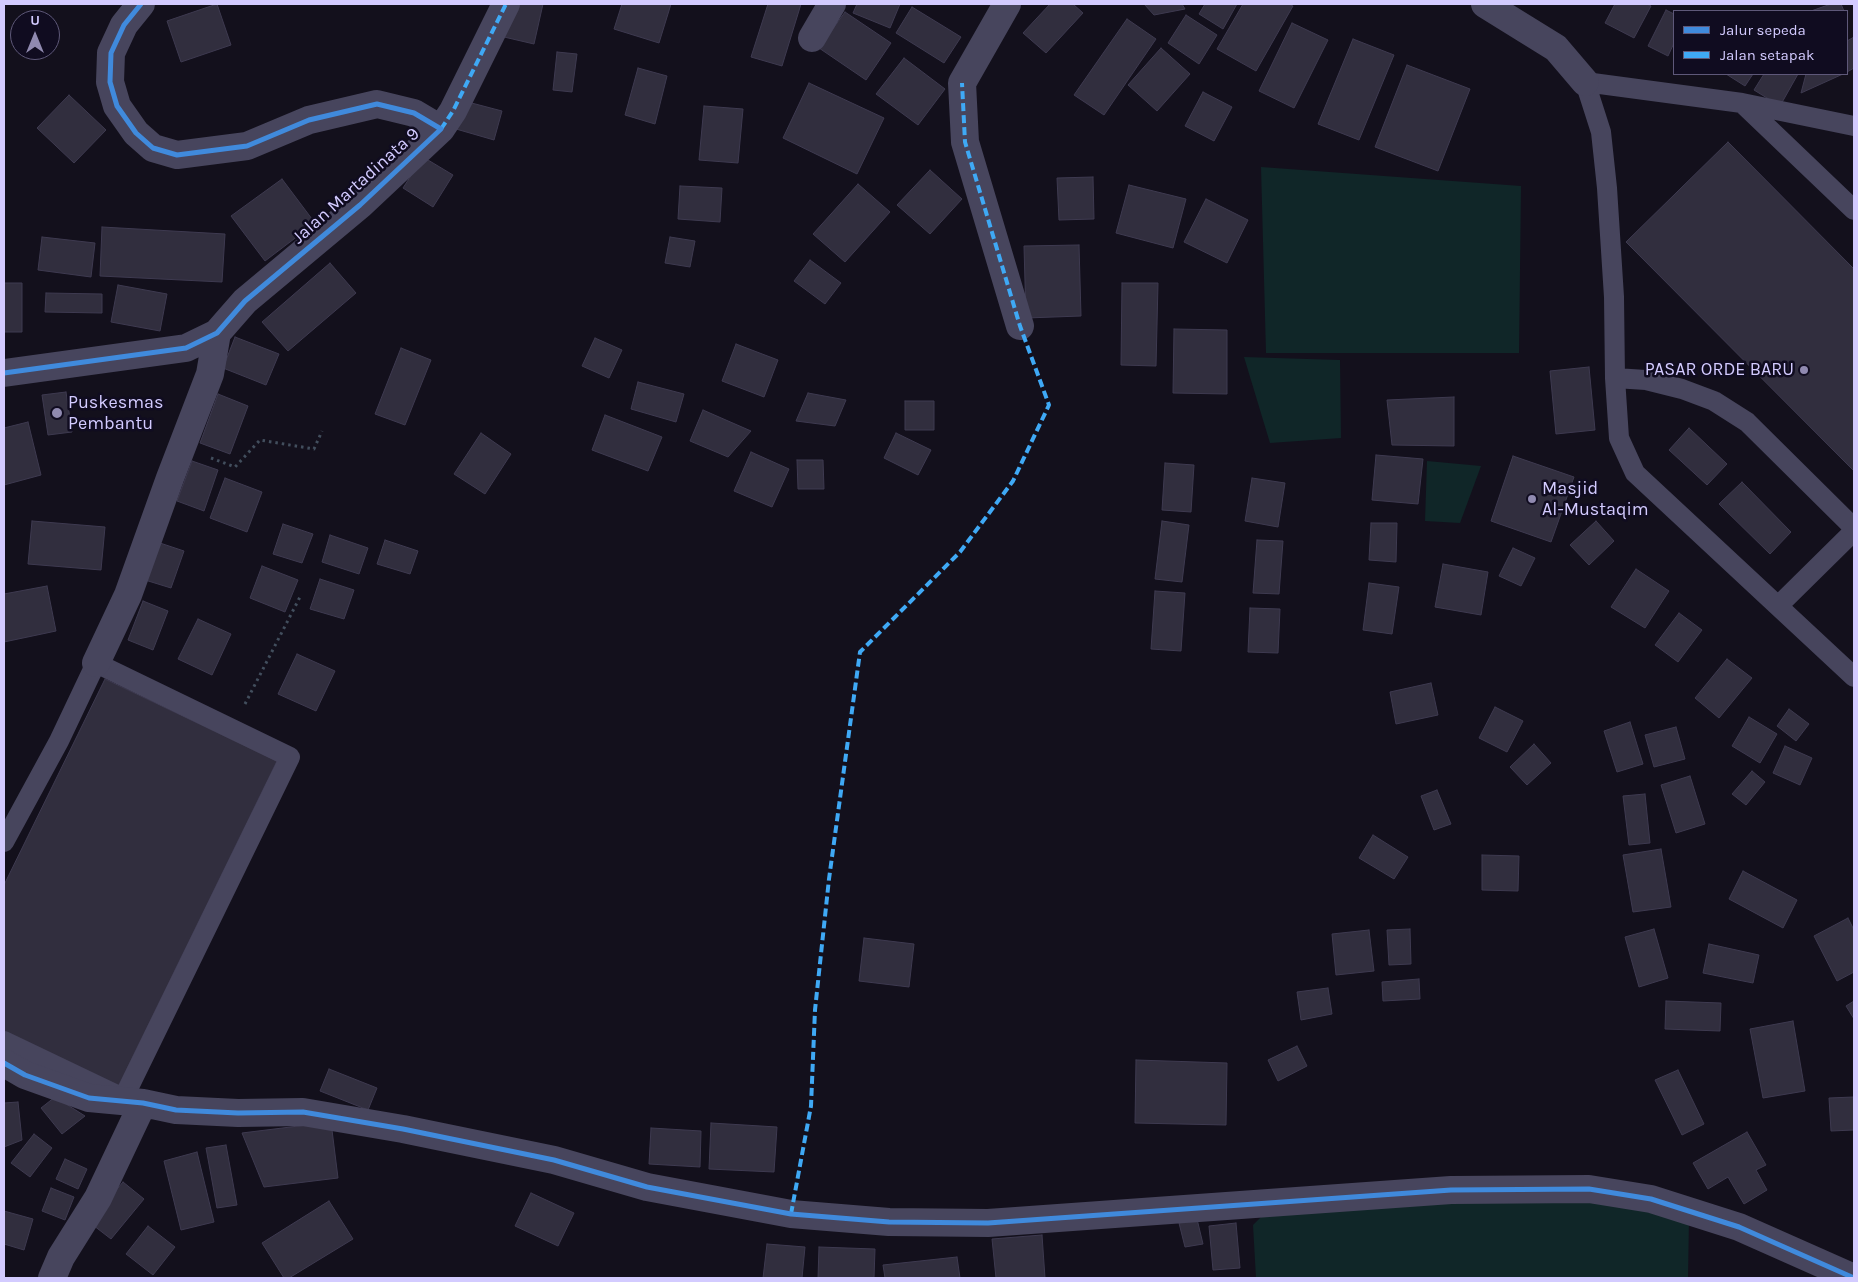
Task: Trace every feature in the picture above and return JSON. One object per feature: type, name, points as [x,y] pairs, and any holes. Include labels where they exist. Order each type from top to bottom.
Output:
[{"type":"street","name":"Jalan Martadinata 9","points":[[4,373],[186,348],[217,333],[245,301],[360,204],[440,129],[414,113],[377,104],[309,120],[247,146],[177,155],[153,148],[136,133],[117,106],[110,82],[111,53],[124,25],[140,4]]},
{"type":"street","points":[[440,129],[453,111],[506,4]]},
{"type":"street","points":[[812,38],[832,4]]},
{"type":"street","points":[[1007,4],[962,83],[965,142],[1020,326]]},
{"type":"street","points":[[1485,4],[1556,48],[1585,82]]},
{"type":"street","points":[[96,663],[128,596],[210,374],[217,333]]},
{"type":"street","points":[[4,1064],[26,1075],[89,1098],[129,1101],[176,1110],[238,1113],[303,1112],[403,1129],[554,1160],[647,1187],[791,1214],[889,1222],[988,1224],[1451,1190],[1588,1189],[1651,1199],[1739,1227],[1854,1278]]},
{"type":"street","points":[[52,1278],[61,1257],[98,1198],[129,1101]]},
{"type":"lane","points":[[1853,125],[1742,103],[1585,82],[1601,132],[1607,188],[1614,297],[1619,438],[1635,473],[1854,677]]},
{"type":"lane","points":[[1742,103],[1854,210]]},
{"type":"lane","points":[[1616,378],[1646,380],[1682,389],[1714,402],[1747,422],[1854,530],[1778,606]]},
{"type":"lane","points":[[4,842],[59,740],[96,663],[290,757],[129,1101],[4,1041]]},
{"type":"path","points":[[182,447],[235,467],[260,440],[314,449],[322,431]]},
{"type":"path","points":[[232,729],[301,596]]},
{"type":"green space","points":[[1261,167],[1521,186],[1519,353],[1266,353]]},
{"type":"green space","points":[[1244,357],[1340,360],[1341,438],[1270,443]]},
{"type":"green space","points":[[1427,461],[1481,466],[1460,523],[1425,521]]},
{"type":"green space","points":[[1586,1195],[1689,1219],[1688,1278],[1256,1278],[1253,1225],[1267,1211]]},
{"type":"building","points":[[217,4],[231,45],[181,62],[167,21]]},
{"type":"building","points":[[513,4],[543,4],[534,44],[504,37]]},
{"type":"building","points":[[622,4],[671,4],[659,43],[614,29]]},
{"type":"building","points":[[768,4],[801,4],[782,66],[751,57]]},
{"type":"building","points":[[857,4],[900,4],[890,28],[853,13]]},
{"type":"building","points":[[1050,4],[1073,4],[1083,13],[1046,53],[1023,33]]},
{"type":"building","points":[[1144,4],[1182,4],[1185,9],[1154,15]]},
{"type":"building","points":[[1205,4],[1237,4],[1223,29],[1199,14]]},
{"type":"building","points":[[1243,4],[1288,4],[1293,6],[1256,71],[1217,49]]},
{"type":"building","points":[[1615,4],[1647,4],[1651,6],[1634,38],[1605,23]]},
{"type":"building","points":[[1831,4],[1841,4],[1844,10],[1814,10]]},
{"type":"building","points":[[912,7],[961,37],[944,63],[896,33]]},
{"type":"building","points":[[1666,10],[1673,14],[1673,45],[1668,56],[1648,46]]},
{"type":"building","points":[[845,12],[891,43],[866,80],[819,48]]},
{"type":"building","points":[[1186,15],[1217,35],[1199,64],[1168,43]]},
{"type":"building","points":[[1127,19],[1156,39],[1104,115],[1074,95]]},
{"type":"building","points":[[1292,23],[1328,40],[1294,108],[1259,91]]},
{"type":"building","points":[[1854,37],[1854,68],[1848,71],[1848,40]]},
{"type":"building","points":[[1353,39],[1394,55],[1359,140],[1318,124]]},
{"type":"building","points":[[1161,48],[1190,74],[1157,111],[1128,85]]},
{"type":"building","points":[[557,52],[577,54],[572,92],[553,90]]},
{"type":"building","points":[[904,58],[945,89],[918,125],[876,94]]},
{"type":"building","points":[[1407,65],[1470,89],[1438,171],[1375,147]]},
{"type":"building","points":[[638,68],[667,76],[655,124],[625,115]]},
{"type":"building","points":[[1728,75],[1752,75],[1745,86]]},
{"type":"building","points":[[1763,75],[1797,75],[1780,106],[1754,90]]},
{"type":"building","points":[[1806,75],[1841,75],[1801,93]]},
{"type":"building","points":[[809,83],[884,118],[857,174],[783,138]]},
{"type":"building","points":[[1203,92],[1232,107],[1214,141],[1185,126]]},
{"type":"building","points":[[69,95],[106,130],[74,163],[37,128]]},
{"type":"building","points":[[464,101],[502,111],[494,140],[456,129]]},
{"type":"building","points":[[704,106],[743,109],[738,163],[699,160]]},
{"type":"building","name":"PASAR ORDE BARU","points":[[1728,142],[1854,269],[1854,471],[1626,242]]},
{"type":"building","points":[[423,157],[453,175],[433,207],[403,188]]},
{"type":"building","points":[[930,170],[962,199],[930,234],[897,205]]},
{"type":"building","points":[[1093,177],[1094,219],[1059,220],[1057,178]]},
{"type":"building","points":[[282,179],[315,223],[265,261],[231,216]]},
{"type":"building","points":[[858,184],[890,212],[845,262],[813,234]]},
{"type":"building","points":[[1129,185],[1186,199],[1173,248],[1116,233]]},
{"type":"building","points":[[680,186],[722,188],[720,222],[678,219]]},
{"type":"building","points":[[1206,199],[1248,220],[1227,263],[1184,242]]},
{"type":"building","points":[[102,227],[225,234],[222,282],[100,276]]},
{"type":"building","points":[[42,237],[95,243],[91,277],[38,270]]},
{"type":"building","points":[[670,237],[695,241],[690,267],[665,263]]},
{"type":"building","points":[[1079,245],[1081,316],[1026,318],[1024,246]]},
{"type":"building","points":[[810,260],[841,283],[825,304],[794,281]]},
{"type":"building","points":[[330,263],[356,293],[288,351],[262,322]]},
{"type":"building","points":[[4,283],[22,283],[22,332],[4,332]]},
{"type":"building","points":[[1122,283],[1158,283],[1156,366],[1121,365]]},
{"type":"building","points":[[118,285],[167,294],[160,331],[111,322]]},
{"type":"building","points":[[46,293],[102,294],[102,313],[45,312]]},
{"type":"building","points":[[1174,329],[1227,330],[1227,394],[1173,393]]},
{"type":"building","points":[[235,337],[279,354],[266,385],[223,368]]},
{"type":"building","points":[[595,338],[622,350],[609,378],[582,366]]},
{"type":"building","points":[[736,344],[778,360],[764,397],[722,381]]},
{"type":"building","points":[[401,348],[431,360],[405,425],[375,414]]},
{"type":"building","points":[[1589,367],[1595,430],[1556,434],[1550,371]]},
{"type":"building","points":[[638,382],[684,394],[676,422],[631,409]]},
{"type":"building","name":"Puskesmas Pembantu","points":[[66,392],[72,432],[48,435],[42,395]]},
{"type":"building","points":[[808,393],[846,400],[835,426],[796,421]]},
{"type":"building","points":[[218,394],[248,406],[230,454],[200,443]]},
{"type":"building","points":[[1454,397],[1454,446],[1392,445],[1387,400]]},
{"type":"building","points":[[905,401],[934,401],[934,430],[905,430]]},
{"type":"building","points":[[703,410],[751,431],[728,457],[690,441]]},
{"type":"building","points":[[605,415],[662,437],[648,471],[592,450]]},
{"type":"building","points":[[28,422],[41,475],[4,485],[4,428]]},
{"type":"building","points":[[1689,428],[1727,464],[1707,485],[1669,450]]},
{"type":"building","points":[[481,433],[511,454],[485,494],[454,474]]},
{"type":"building","points":[[896,433],[931,450],[918,475],[884,458]]},
{"type":"building","points":[[751,452],[789,469],[772,507],[734,491]]},
{"type":"building","points":[[1376,455],[1423,459],[1418,504],[1372,500]]},
{"type":"building","name":"Masjid Al-Mustaqim","points":[[1513,456],[1574,477],[1551,542],[1491,521]]},
{"type":"building","points":[[797,460],[823,460],[824,489],[798,489]]},
{"type":"building","points":[[192,461],[218,470],[204,511],[177,501]]},
{"type":"building","points":[[1165,463],[1194,465],[1191,512],[1162,510]]},
{"type":"building","points":[[225,478],[262,492],[247,532],[210,518]]},
{"type":"building","points":[[1252,478],[1285,483],[1278,527],[1245,521]]},
{"type":"building","points":[[1742,482],[1791,532],[1770,554],[1719,504]]},
{"type":"building","points":[[32,521],[105,527],[101,570],[28,564]]},
{"type":"building","points":[[1162,521],[1189,525],[1182,582],[1155,579]]},
{"type":"building","points":[[1596,521],[1614,541],[1589,565],[1570,545]]},
{"type":"building","points":[[1371,523],[1397,523],[1396,562],[1369,560]]},
{"type":"building","points":[[283,524],[313,534],[302,563],[273,554]]},
{"type":"building","points":[[330,535],[368,548],[359,574],[322,562]]},
{"type":"building","points":[[385,540],[418,551],[410,574],[377,564]]},
{"type":"building","points":[[1257,540],[1283,541],[1279,594],[1253,593]]},
{"type":"building","points":[[157,542],[184,551],[171,588],[145,580]]},
{"type":"building","points":[[1513,548],[1535,558],[1521,586],[1499,576]]},
{"type":"building","points":[[1443,564],[1488,572],[1481,615],[1435,607]]},
{"type":"building","points":[[262,566],[298,580],[285,612],[250,598]]},
{"type":"building","points":[[1636,569],[1669,591],[1645,628],[1611,607]]},
{"type":"building","points":[[320,579],[354,590],[344,619],[310,609]]},
{"type":"building","points":[[1369,583],[1399,587],[1392,634],[1363,630]]},
{"type":"building","points":[[47,586],[56,631],[4,642],[4,594]]},
{"type":"building","points":[[1155,591],[1185,593],[1181,651],[1151,649]]},
{"type":"building","points":[[143,601],[168,611],[153,650],[128,640]]},
{"type":"building","points":[[1250,608],[1280,609],[1278,653],[1248,652]]},
{"type":"building","points":[[1679,613],[1702,630],[1678,662],[1655,645]]},
{"type":"building","points":[[198,619],[231,634],[212,675],[178,659]]},
{"type":"building","points":[[297,654],[335,671],[316,711],[278,694]]},
{"type":"building","points":[[1727,659],[1752,678],[1719,718],[1695,698]]},
{"type":"building","points":[[105,679],[277,761],[115,1093],[4,1039],[4,885]]},
{"type":"building","points":[[1431,683],[1438,715],[1396,724],[1390,692]]},
{"type":"building","points":[[1495,707],[1523,721],[1507,752],[1479,738]]},
{"type":"building","points":[[1789,709],[1809,724],[1796,741],[1777,726]]},
{"type":"building","points":[[1749,717],[1777,734],[1760,763],[1732,746]]},
{"type":"building","points":[[1630,722],[1643,764],[1617,772],[1604,731]]},
{"type":"building","points":[[1676,727],[1685,759],[1654,767],[1645,735]]},
{"type":"building","points":[[1534,744],[1551,763],[1527,785],[1510,767]]},
{"type":"building","points":[[1785,746],[1812,758],[1800,785],[1773,773]]},
{"type":"building","points":[[1752,771],[1765,782],[1746,805],[1732,794]]},
{"type":"building","points":[[1690,776],[1705,824],[1676,833],[1661,785]]},
{"type":"building","points":[[1437,790],[1451,824],[1434,830],[1421,796]]},
{"type":"building","points":[[1645,794],[1650,843],[1629,845],[1623,796]]},
{"type":"building","points":[[1373,835],[1408,857],[1394,879],[1359,858]]},
{"type":"building","points":[[1661,849],[1671,907],[1633,912],[1623,855]]},
{"type":"building","points":[[1482,855],[1519,856],[1518,891],[1482,890]]},
{"type":"building","points":[[1743,871],[1797,900],[1783,928],[1729,899]]},
{"type":"building","points":[[1848,918],[1854,930],[1854,972],[1837,981],[1814,936]]},
{"type":"building","points":[[1410,929],[1411,964],[1389,965],[1387,930]]},
{"type":"building","points":[[1654,929],[1668,978],[1639,987],[1625,937]]},
{"type":"building","points":[[1369,930],[1374,971],[1336,975],[1332,934]]},
{"type":"building","points":[[864,938],[914,944],[909,987],[859,981]]},
{"type":"building","points":[[1709,944],[1759,955],[1753,983],[1703,973]]},
{"type":"building","points":[[1419,979],[1420,999],[1383,1001],[1382,982]]},
{"type":"building","points":[[1328,988],[1332,1014],[1301,1020],[1297,992]]},
{"type":"building","points":[[1666,1001],[1721,1003],[1720,1031],[1665,1029]]},
{"type":"building","points":[[1854,1001],[1854,1019],[1846,1006]]},
{"type":"building","points":[[1793,1021],[1805,1091],[1763,1098],[1750,1029]]},
{"type":"building","points":[[1297,1046],[1307,1066],[1278,1081],[1268,1060]]},
{"type":"building","points":[[1136,1060],[1227,1063],[1226,1125],[1135,1123]]},
{"type":"building","points":[[329,1069],[377,1088],[368,1110],[320,1091]]},
{"type":"building","points":[[1678,1070],[1704,1124],[1682,1135],[1655,1080]]},
{"type":"building","points":[[55,1097],[85,1116],[62,1134],[41,1108]]},
{"type":"building","points":[[1854,1097],[1854,1130],[1831,1131],[1829,1098]]},
{"type":"building","points":[[18,1102],[22,1140],[4,1147],[4,1103]]},
{"type":"building","points":[[331,1122],[338,1178],[264,1187],[242,1133]]},
{"type":"building","points":[[711,1123],[777,1127],[774,1172],[709,1169]]},
{"type":"building","points":[[651,1128],[701,1131],[700,1167],[649,1164]]},
{"type":"building","points":[[1747,1132],[1766,1165],[1756,1170],[1767,1190],[1744,1204],[1728,1177],[1708,1189],[1693,1163]]},
{"type":"building","points":[[34,1134],[52,1148],[30,1177],[11,1163]]},
{"type":"building","points":[[226,1145],[237,1205],[217,1208],[206,1148]]},
{"type":"building","points":[[197,1152],[214,1222],[181,1230],[164,1161]]},
{"type":"building","points":[[65,1159],[87,1169],[78,1189],[56,1179]]},
{"type":"building","points":[[123,1182],[144,1199],[111,1239],[89,1222]]},
{"type":"building","points":[[51,1188],[74,1197],[65,1220],[42,1211]]},
{"type":"building","points":[[531,1193],[574,1213],[558,1246],[515,1226]]},
{"type":"building","points":[[329,1201],[353,1239],[289,1278],[284,1278],[262,1243]]},
{"type":"building","points":[[4,1211],[33,1219],[24,1250],[4,1244]]},
{"type":"building","points":[[1197,1219],[1203,1244],[1185,1247],[1179,1223]]},
{"type":"building","points":[[1236,1223],[1240,1268],[1213,1270],[1209,1226]]},
{"type":"building","points":[[148,1226],[175,1247],[153,1275],[126,1254]]},
{"type":"building","points":[[1042,1235],[1045,1278],[996,1278],[992,1239]]},
{"type":"building","points":[[767,1244],[805,1247],[802,1278],[763,1278]]},
{"type":"building","points":[[819,1247],[875,1249],[874,1278],[818,1278]]},
{"type":"building","points":[[957,1257],[960,1278],[885,1278],[883,1265]]},
{"type":"marked path","points":[[441,129],[453,111],[506,4]]},
{"type":"marked path","points":[[791,1214],[811,1106],[815,1010],[829,879],[860,652],[960,552],[1013,481],[1049,405],[1020,326],[965,142],[962,83]]},
{"type":"cycle path","points":[[4,373],[186,348],[217,333],[245,301],[360,205],[441,129],[414,113],[377,104],[309,120],[247,146],[177,155],[153,148],[136,133],[117,106],[110,82],[111,53],[124,25],[141,4]]},
{"type":"cycle path","points":[[4,1063],[25,1075],[89,1098],[143,1103],[176,1110],[238,1113],[303,1112],[403,1129],[554,1160],[647,1187],[791,1214],[889,1222],[988,1223],[1451,1190],[1589,1189],[1651,1199],[1739,1227],[1854,1278]]},
{"type":"place","name":"PASAR ORDE BARU","points":[[1804,370]]},
{"type":"place","name":"Puskesmas Pembantu","points":[[57,413]]},
{"type":"place","name":"Masjid Al-Mustaqim","points":[[1532,499]]}]
